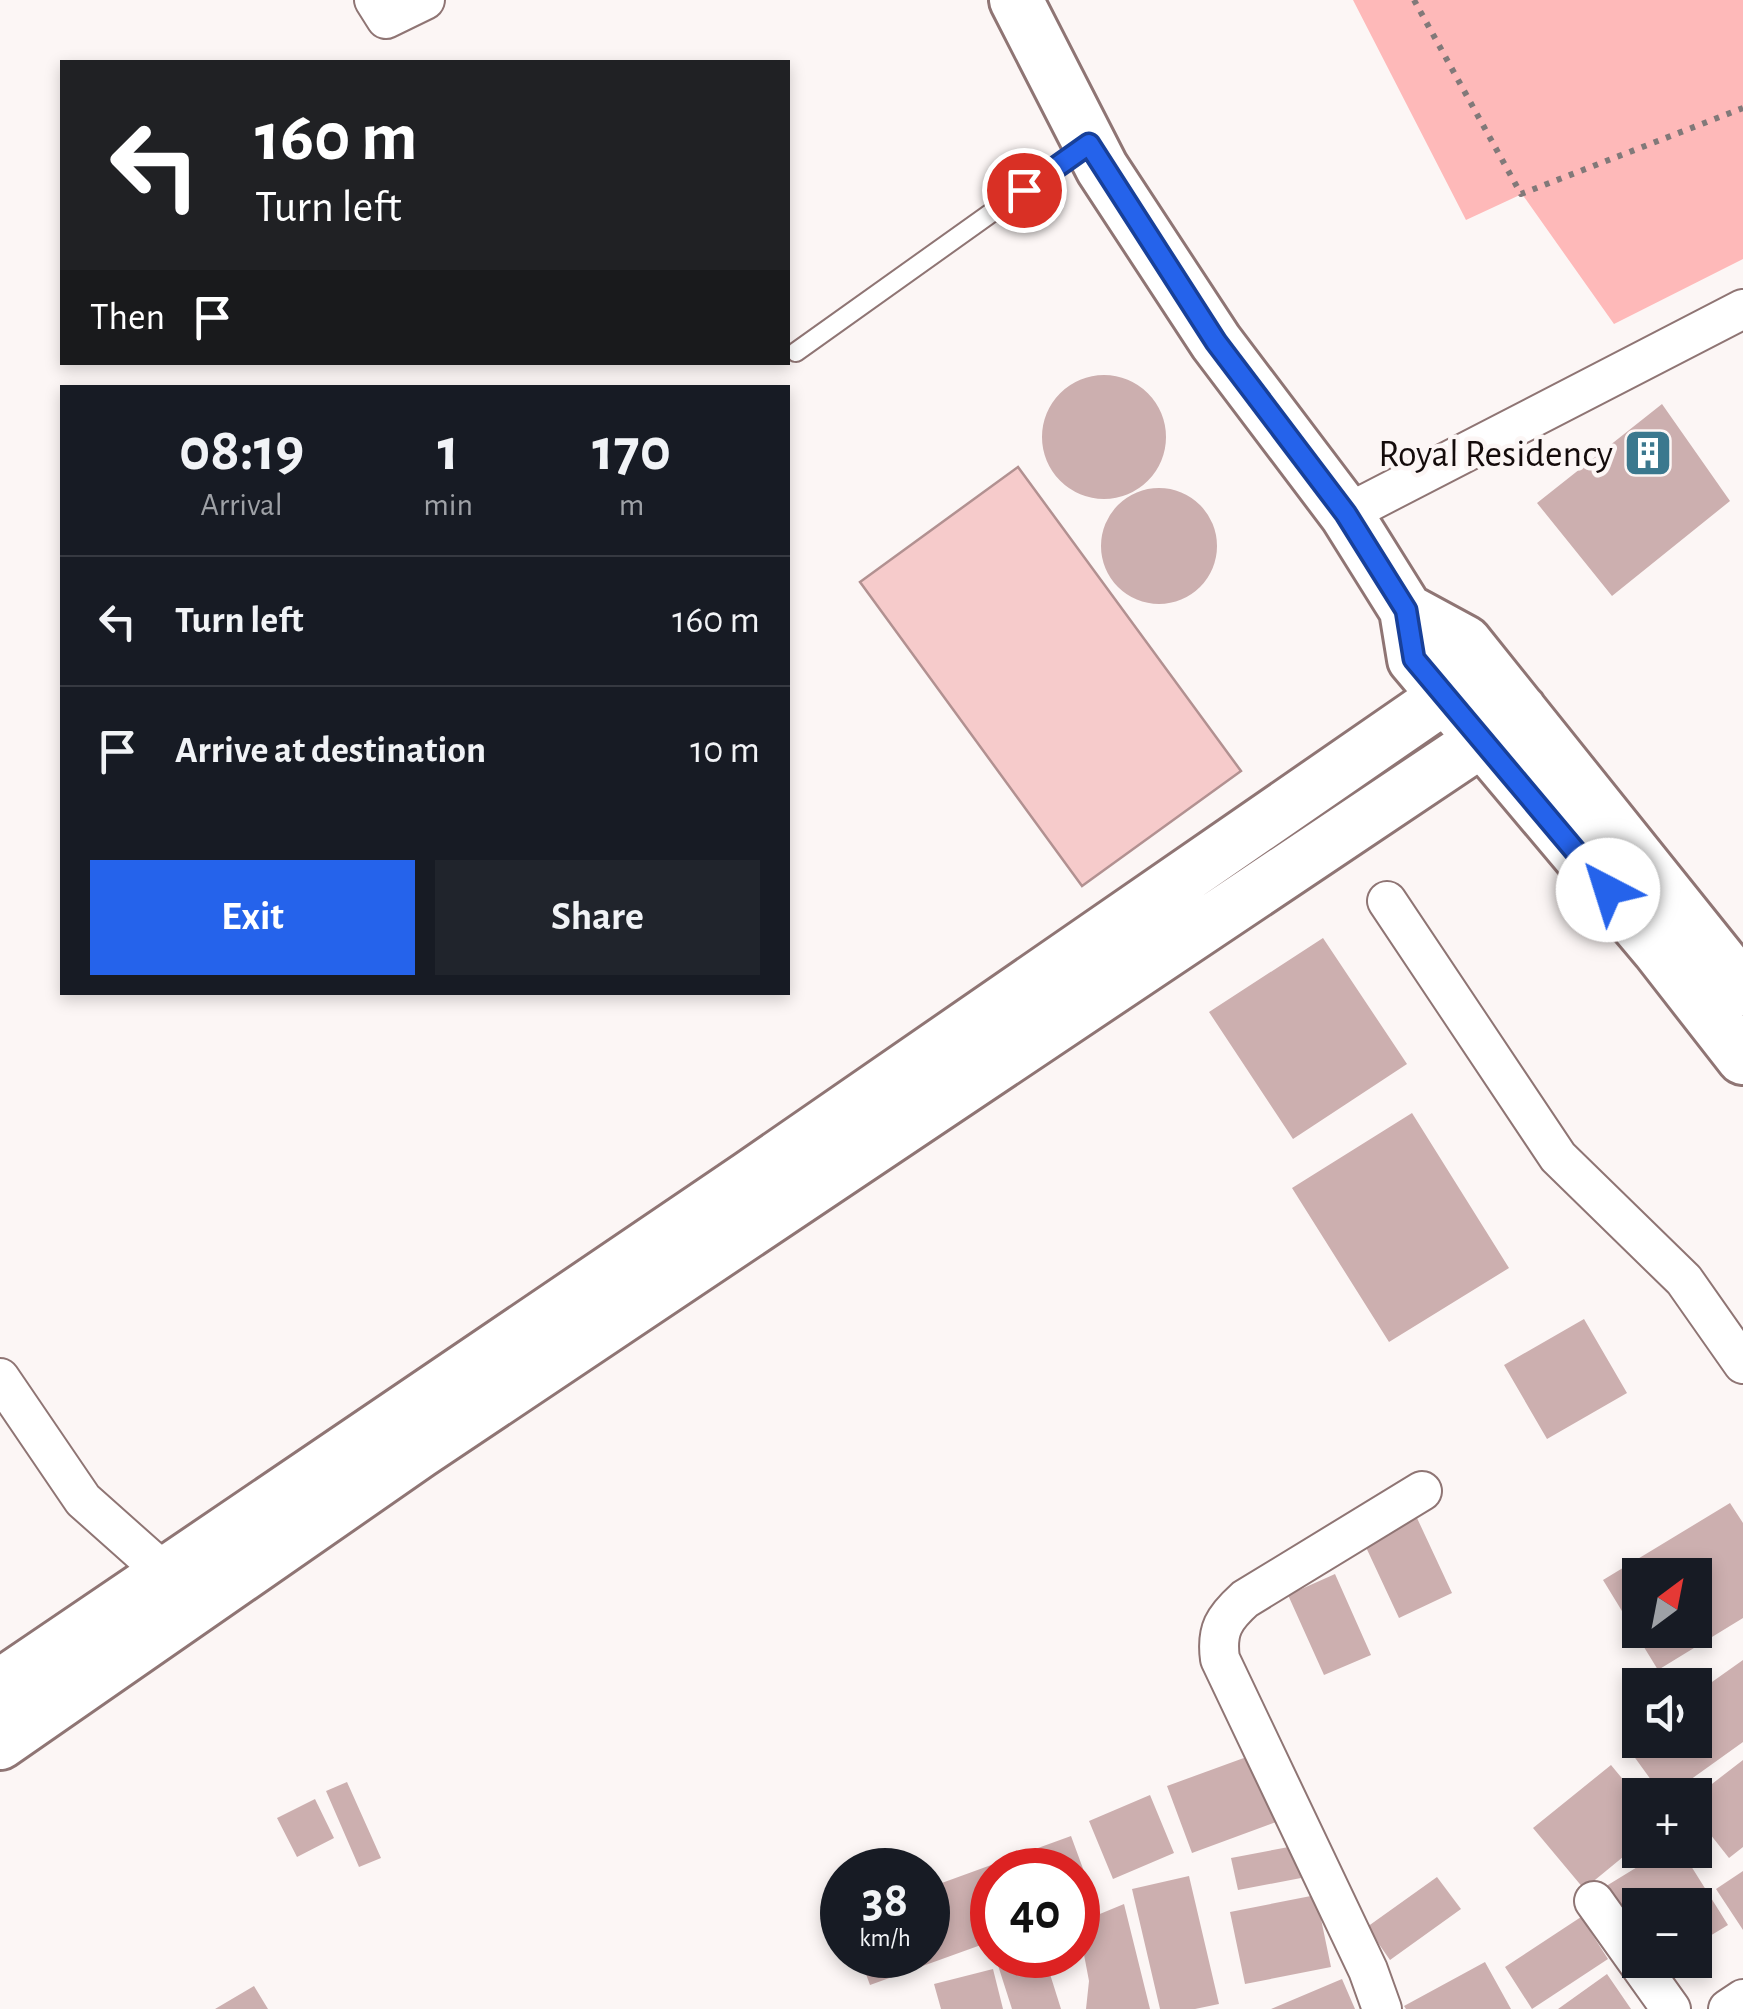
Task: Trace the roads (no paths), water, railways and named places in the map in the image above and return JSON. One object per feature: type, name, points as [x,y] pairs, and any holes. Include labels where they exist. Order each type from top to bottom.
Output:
[{"type":"street","points":[[374,0],[386,19],[426,0]]},
{"type":"street","points":[[1016,0],[1089,144],[1216,342],[1346,514],[1406,610],[1465,642],[1465,681],[1743,989]]},
{"type":"street","points":[[1346,514],[1743,309]]},
{"type":"street","points":[[0,1743],[403,1463],[659,1265],[750,1177],[1465,681]]},
{"type":"street","points":[[1501,725],[1658,950],[1743,1058]]},
{"type":"street","points":[[0,1686],[165,1573],[659,1265],[799,1198],[1501,725]]},
{"type":"street","points":[[1387,901],[1558,1157],[1684,1280],[1743,1364]]},
{"type":"street","points":[[0,1378],[83,1500],[165,1573]]},
{"type":"street","points":[[1382,2009],[1368,1970],[1220,1658],[1217,1637],[1224,1618],[1244,1599],[1422,1491]]},
{"type":"street","points":[[1594,1901],[1671,2009]]},
{"type":"street","points":[[1728,2009],[1743,1999]]},
{"type":"lane","points":[[796,352],[1089,144]]},
{"type":"place","name":"Royal Residency","points":[[1648,453]]}]
